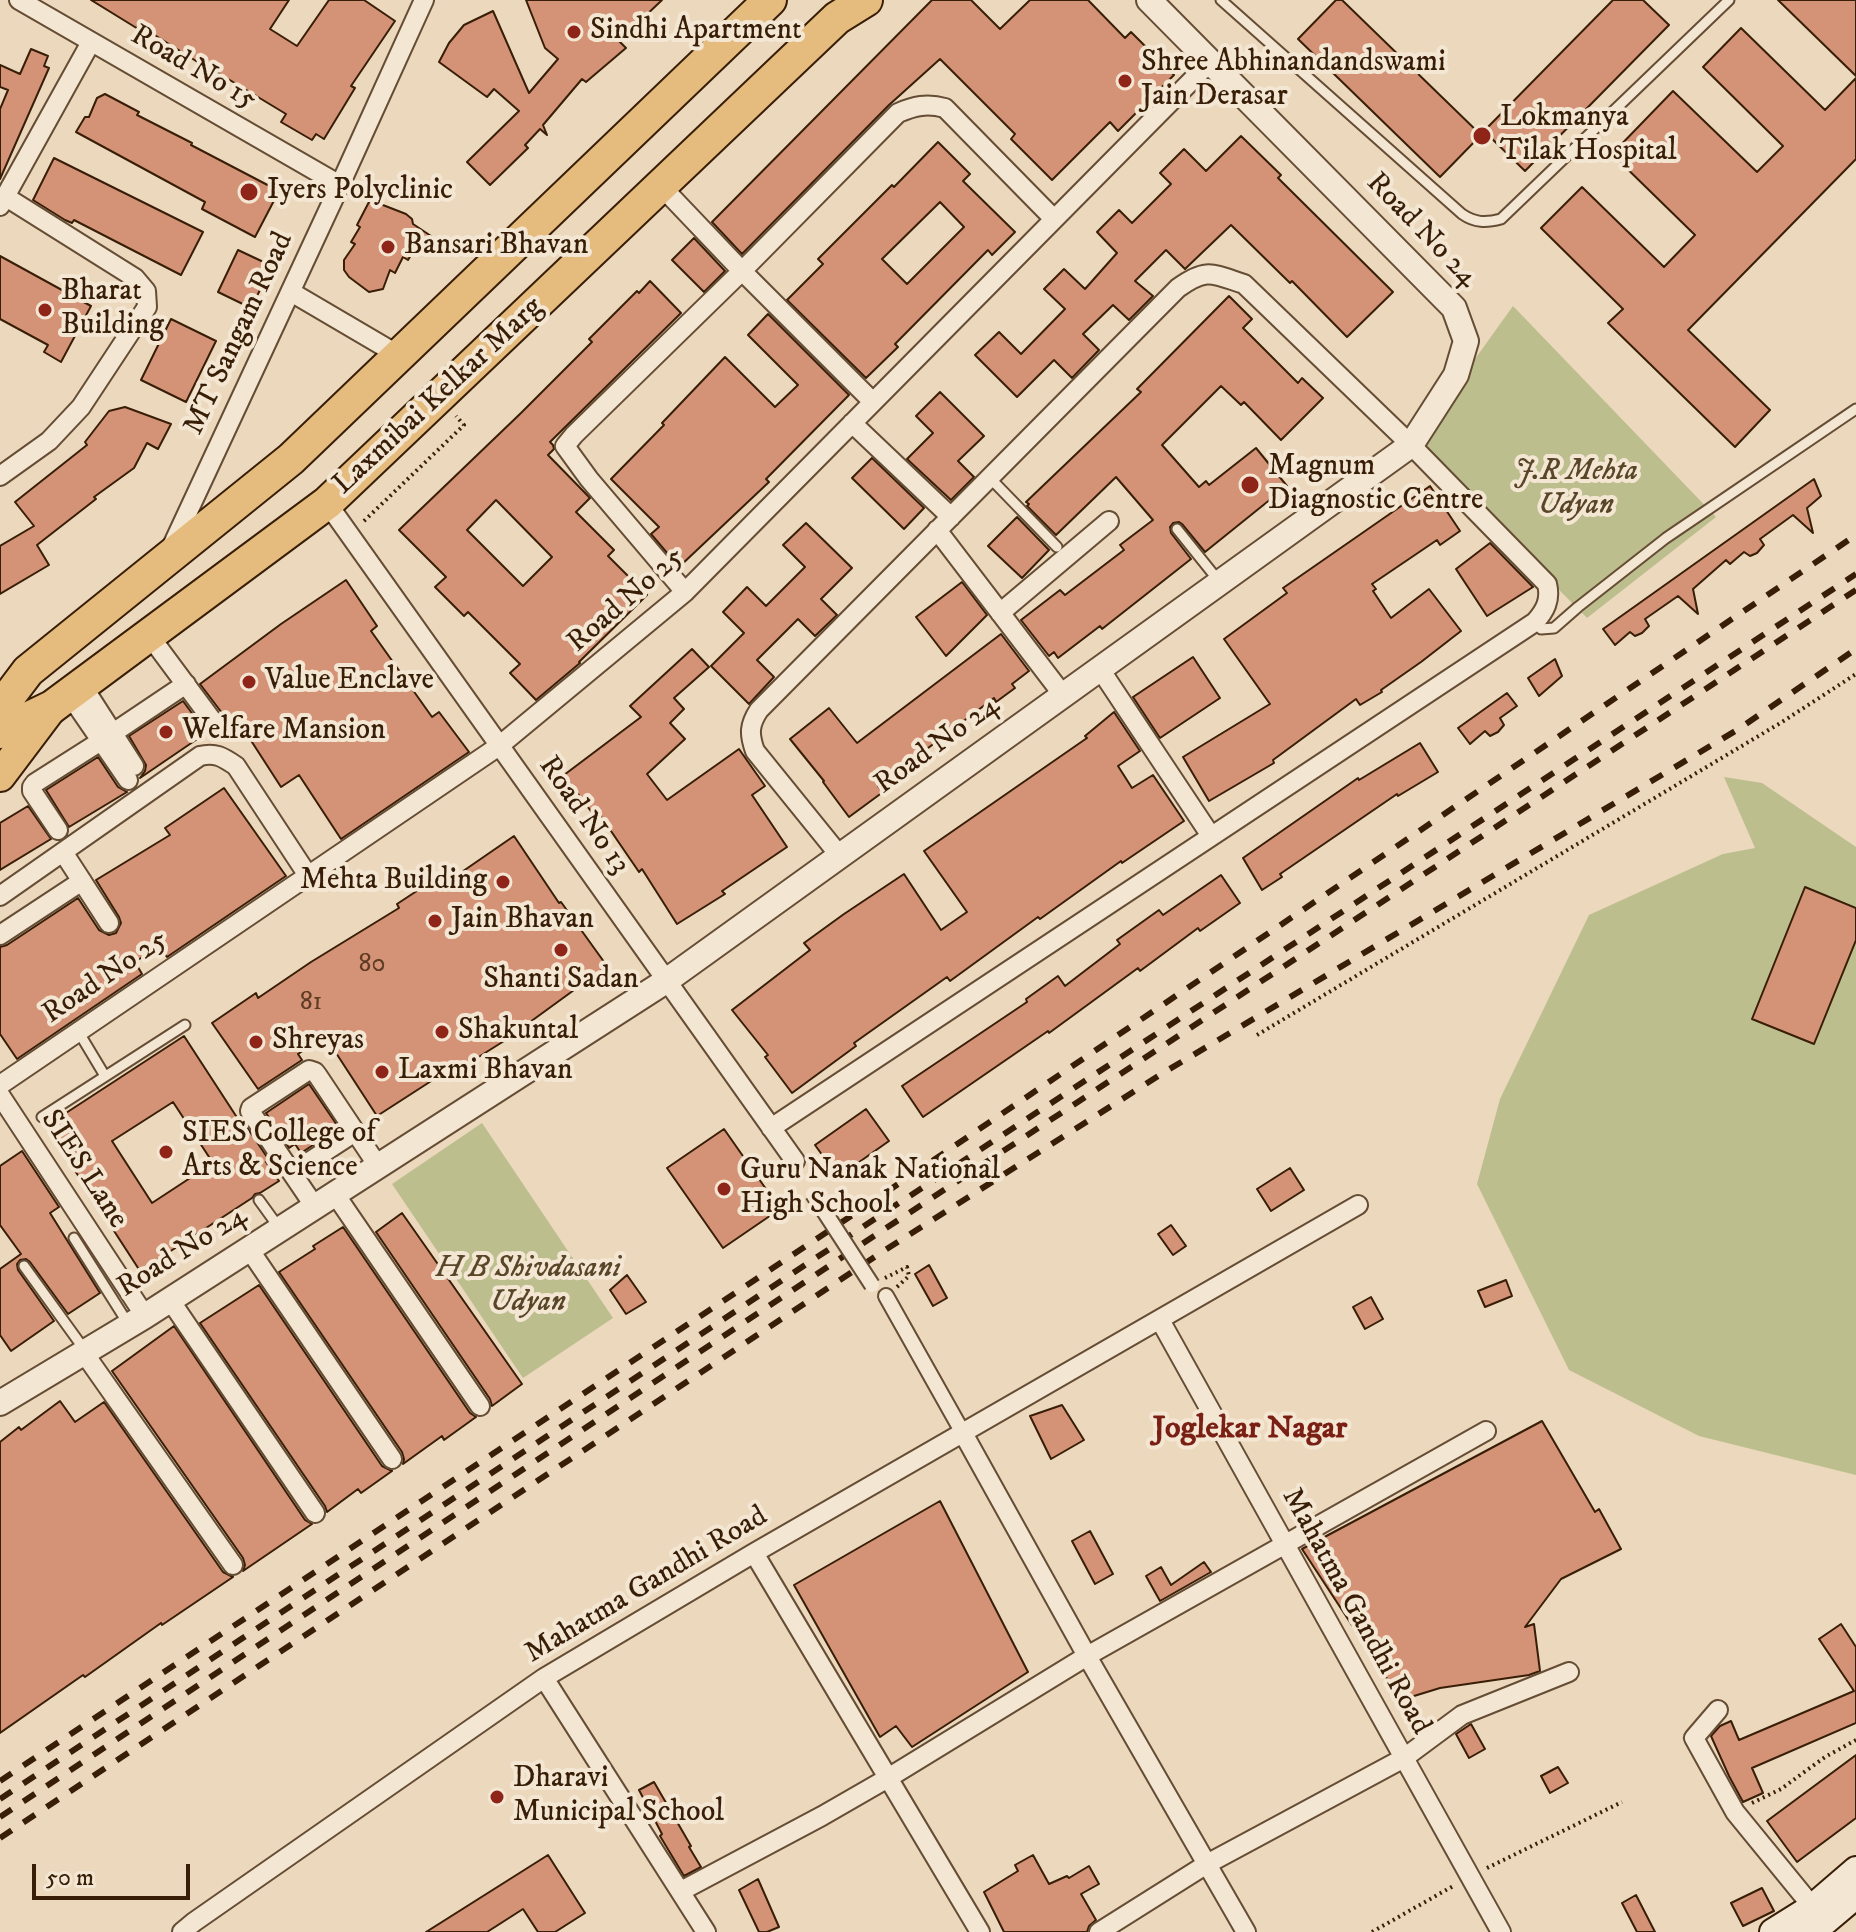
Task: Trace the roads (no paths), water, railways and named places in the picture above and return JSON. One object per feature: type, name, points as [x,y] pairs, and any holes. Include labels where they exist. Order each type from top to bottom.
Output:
[{"type":"highway","name":"Laxmibai Kelkar Marg","points":[[21,719],[166,560],[291,459],[770,0]]},
{"type":"highway","name":"Laxmibai Kelkar Marg","points":[[21,719],[66,697],[327,503],[844,9],[866,0]]},
{"type":"highway","points":[[21,719],[66,697]]},
{"type":"main road","name":"Laxmibai Kelkar Marg","points":[[0,776],[21,719]]},
{"type":"main road","points":[[1818,1923],[1856,1870]]},
{"type":"main road","points":[[1773,1932],[1818,1923],[1856,1895]]},
{"type":"street","name":"Road No 15","points":[[19,0],[340,185]]},
{"type":"street","name":"MT Sangam Road","points":[[166,560],[424,0]]},
{"type":"street","name":"Road No 24","points":[[0,1403],[137,1321],[666,981],[1411,445],[1456,375],[1466,341],[1454,308],[1149,0]]},
{"type":"street","points":[[0,476],[49,441],[81,407],[147,307],[146,291],[135,278],[3,202],[91,42]]},
{"type":"street","name":"Road No 25","points":[[0,1085],[499,746],[685,592],[1210,62]]},
{"type":"street","points":[[685,592],[589,479],[565,446],[898,113],[912,106],[931,104],[945,108],[1054,219]]},
{"type":"street","points":[[661,186],[873,402]]},
{"type":"street","points":[[771,1128],[1535,622],[1544,611],[1550,594],[1547,584],[1411,445],[1244,284],[1209,272],[1192,278],[1178,288],[937,530],[759,710],[750,724],[750,738],[755,751],[840,856]]},
{"type":"street","points":[[291,292],[400,356]]},
{"type":"street","points":[[852,423],[951,517]]},
{"type":"street","name":"Road No 13","points":[[327,503],[795,1161]]},
{"type":"street","points":[[1000,613],[1109,521]]},
{"type":"street","points":[[937,530],[1063,695]]},
{"type":"street","points":[[149,635],[212,720]]},
{"type":"street","points":[[1100,669],[1211,836]]},
{"type":"street","points":[[58,830],[32,791],[35,783],[21,719],[107,737],[186,684]]},
{"type":"street","points":[[66,697],[107,737],[131,773]]},
{"type":"street","points":[[82,881],[13,926],[3,897],[200,756],[210,754],[222,756],[236,766],[307,874]]},
{"type":"street","points":[[63,852],[109,923]]},
{"type":"street","points":[[378,1166],[311,1070],[251,1108],[253,1116],[292,1173],[325,1200],[480,1406]]},
{"type":"street","name":"SIES Lane","points":[[0,1095],[137,1321]]},
{"type":"street","points":[[292,1173],[355,1132]]},
{"type":"street","points":[[813,1194],[872,1285]]},
{"type":"street","name":"Mahatma Gandhi Road","points":[[193,1929],[544,1678],[754,1553],[1358,1205]]},
{"type":"street","points":[[249,1249],[392,1459]]},
{"type":"street","points":[[886,1296],[1087,1656],[1246,1932]]},
{"type":"street","points":[[170,1300],[315,1513]]},
{"type":"street","name":"Mahatma Gandhi Road","points":[[1160,1320],[1501,1932]]},
{"type":"street","points":[[85,1353],[233,1565]]},
{"type":"street","points":[[681,1891],[822,1816],[1087,1656],[1486,1431]]},
{"type":"street","points":[[754,1553],[980,1932]]},
{"type":"street","points":[[1099,1932],[1207,1864],[1404,1758],[1462,1715],[1569,1672]]},
{"type":"street","points":[[544,1678],[706,1932]]},
{"type":"street","points":[[1718,1710],[1694,1738],[1735,1812],[1818,1923]]},
{"type":"lane","points":[[1221,0],[1462,214],[1486,223],[1501,219],[1729,0]]},
{"type":"lane","points":[[1535,622],[1541,629],[1554,628],[1666,538],[1856,409]]},
{"type":"lane","points":[[990,478],[1057,547]]},
{"type":"lane","points":[[1177,529],[1220,583]]},
{"type":"lane","points":[[42,1117],[185,1025]]},
{"type":"lane","points":[[78,1031],[105,1076]]},
{"type":"lane","points":[[259,1200],[280,1229]]},
{"type":"lane","points":[[74,1238],[137,1321]]},
{"type":"lane","points":[[24,1266],[85,1353]]},
{"type":"railway","points":[[0,1781],[854,1214],[1856,535]]},
{"type":"railway","points":[[0,1799],[1856,574]]},
{"type":"railway","points":[[0,1817],[868,1240],[1856,590]]},
{"type":"railway","points":[[0,1838],[879,1254],[1163,1073],[1737,730],[1856,649]]},
{"type":"place","name":"Sindhi Apartment","points":[[574,32]]},
{"type":"place","name":"Shree Abhinandandswami Jain Derasar","points":[[1125,81]]},
{"type":"place","name":"Lokmanya Tilak Hospital","points":[[1482,136]]},
{"type":"place","name":"Iyers Polyclinic","points":[[249,192]]},
{"type":"place","name":"Bansari Bhavan","points":[[388,247]]},
{"type":"place","name":"Bharat Building","points":[[45,310]]},
{"type":"place","name":"Magnum Diagnostic Centre","points":[[1250,485]]},
{"type":"place","name":"Value Enclave","points":[[249,682]]},
{"type":"place","name":"Welfare Mansion","points":[[166,732]]},
{"type":"place","name":"Mehta Building","points":[[503,882]]},
{"type":"place","name":"Jain Bhavan","points":[[435,921]]},
{"type":"place","name":"Shanti Sadan","points":[[561,950]]},
{"type":"place","name":"Shakuntal","points":[[442,1032]]},
{"type":"place","name":"Shreyas","points":[[256,1042]]},
{"type":"place","name":"Laxmi Bhavan","points":[[382,1072]]},
{"type":"place","name":"SIES College of Arts & Science","points":[[166,1152]]},
{"type":"place","name":"Guru Nanak National High School","points":[[724,1189]]},
{"type":"place","name":"Dharavi Municipal School","points":[[497,1797]]},
{"type":"district","name":"Joglekar Nagar","points":[[1250,1430]]},
{"type":"park label","name":"J.R Mehta Udyan","points":[[1576,490]]},
{"type":"park label","name":"H B Shivdasani Udyan","points":[[528,1287]]}]
